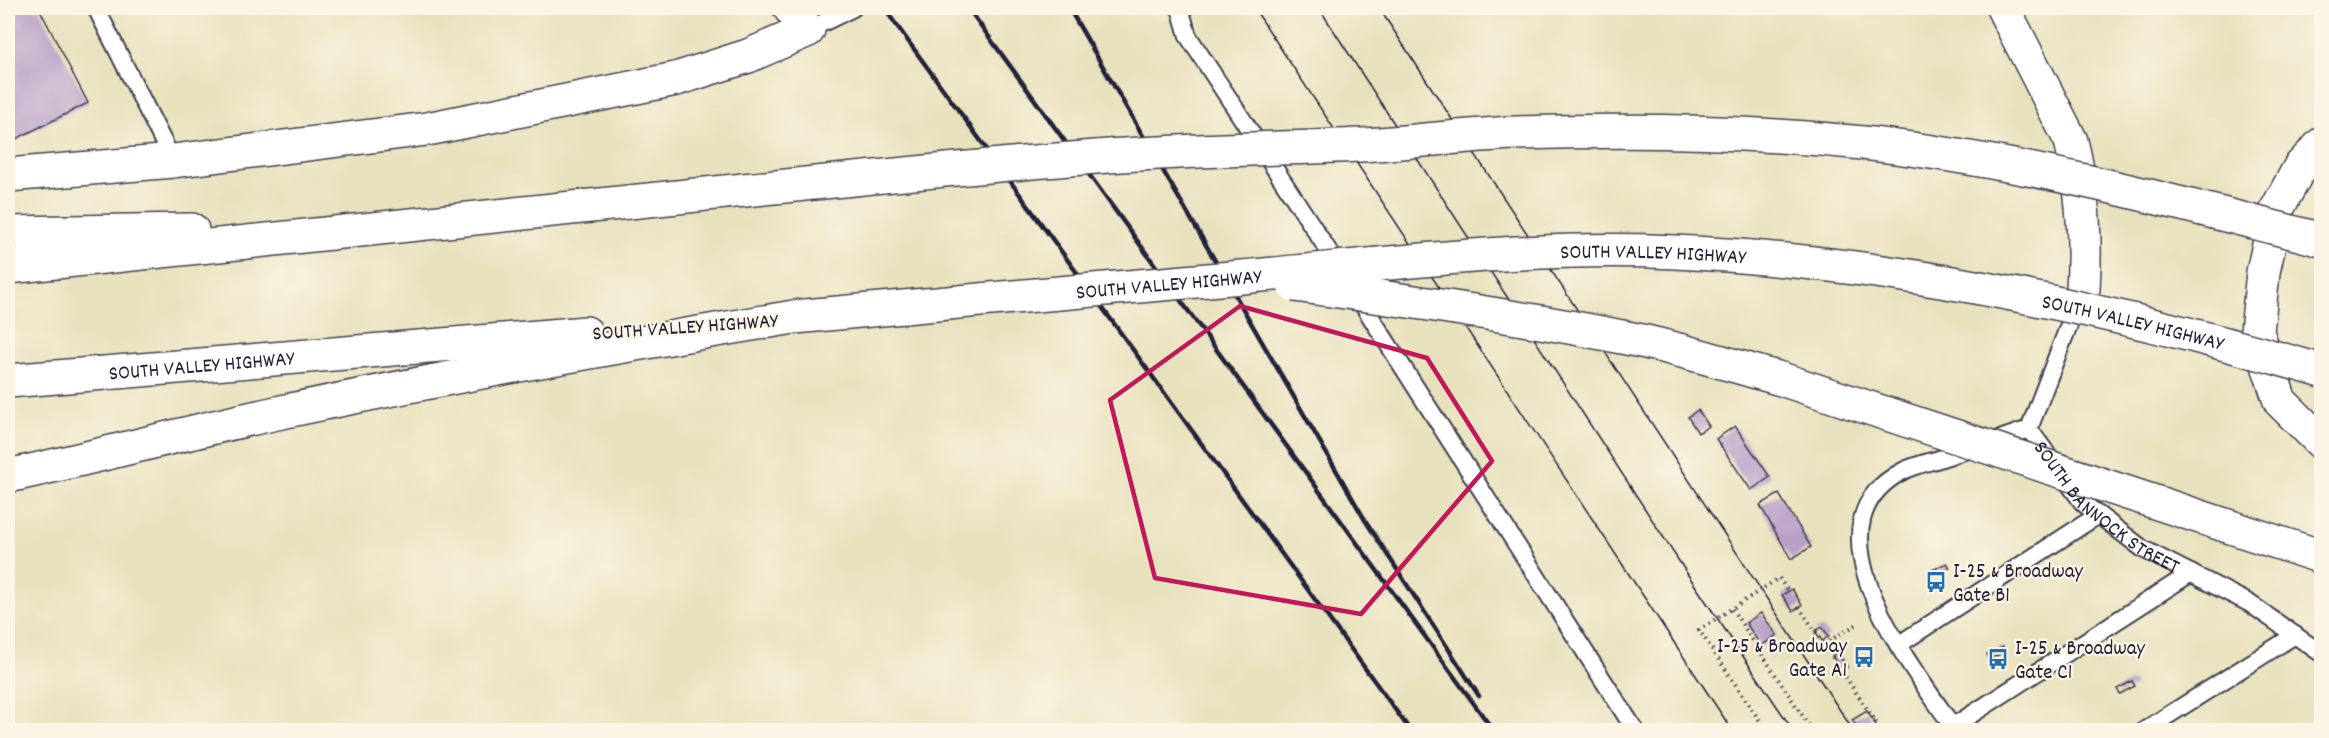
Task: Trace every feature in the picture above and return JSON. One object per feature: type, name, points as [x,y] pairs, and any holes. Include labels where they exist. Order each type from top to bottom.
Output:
[{"type":"main road","points":[[2003,8],[2071,141],[2085,247],[2083,289]]},
{"type":"main road","points":[[8,175],[173,161],[427,129],[633,88],[719,66],[799,19]]},
{"type":"main road","points":[[8,267],[725,192],[1096,157],[1367,144],[1514,133],[1650,131],[1782,137],[1944,154],[2064,175],[2184,202],[2322,240]]},
{"type":"main road","points":[[2322,144],[2300,167],[2277,209],[2263,272],[2258,332],[2280,401],[2322,443]]},
{"type":"main road","points":[[8,232],[412,226]]},
{"type":"main road","name":"SOUTH VALLEY HIGHWAY","points":[[8,381],[794,318],[1075,290],[1550,250],[1675,252],[1780,260],[1903,275],[2111,313],[2322,371]]},
{"type":"main road","points":[[1239,277],[1462,308],[1628,338],[1781,380],[2322,557]]},
{"type":"main road","points":[[8,476],[194,431],[373,393],[621,346],[794,318]]},
{"type":"lane","points":[[96,8],[173,161]]},
{"type":"lane","points":[[799,19],[854,8]]},
{"type":"lane","points":[[1180,8],[1188,36],[1395,353],[1635,730]]},
{"type":"lane","name":"SOUTH BANNOCK STREET","points":[[2083,289],[2029,429],[2083,503],[2098,515],[2143,549],[2249,603],[2322,654]]},
{"type":"lane","points":[[2029,429],[1903,471],[1883,487],[1868,506],[1860,527],[1859,550],[1862,568],[1898,645],[1954,729],[2191,573]]},
{"type":"lane","points":[[1898,645],[2098,515]]},
{"type":"lane","points":[[2145,730],[2295,635]]},
{"type":"path","points":[[1766,730],[1699,630],[1779,578],[1788,591]]},
{"type":"path","points":[[1799,607],[1881,730]]},
{"type":"path","points":[[1732,609],[1812,730]]},
{"type":"highlighted area","points":[[1240,306],[1427,358],[1492,461],[1361,614],[1155,578],[1110,400]]},
{"type":"building","points":[[8,8],[39,8],[88,103],[8,143]]},
{"type":"building","points":[[1698,410],[1709,426],[1698,433],[1688,417]]},
{"type":"building","points":[[1735,426],[1770,477],[1751,490],[1716,439]]},
{"type":"building","points":[[1779,494],[1811,547],[1791,559],[1760,505]]},
{"type":"building","points":[[1947,563],[1950,568],[1934,575],[1932,570]]},
{"type":"building","points":[[1792,589],[1802,605],[1793,611],[1782,595]]},
{"type":"building","points":[[1761,613],[1777,635],[1761,646],[1746,623]]},
{"type":"building","points":[[1822,627],[1829,636],[1822,641],[1815,631]]},
{"type":"building","points":[[2003,647],[2005,652],[1989,659],[1987,654]]},
{"type":"building","points":[[1837,652],[1847,667],[1842,671],[1832,656]]},
{"type":"building","points":[[2132,681],[2135,686],[2120,694],[2117,689]]},
{"type":"building","points":[[1867,711],[1879,730],[1859,730],[1852,720]]},
{"type":"tram line","points":[[1254,8],[1732,730]]},
{"type":"tram line","points":[[1319,8],[1688,575],[1793,730]]},
{"type":"tram line","points":[[1379,8],[1853,730]]},
{"type":"railway","points":[[884,8],[1410,730]]},
{"type":"railway","points":[[968,8],[1493,730]]},
{"type":"railway","points":[[1069,8],[1365,520],[1479,696]]},
{"type":"place","name":"I-25 & Broadway Gate B1","points":[[1936,582]]},
{"type":"place","name":"I-25 & Broadway Gate A1","points":[[1864,657]]},
{"type":"place","name":"I-25 & Broadway Gate C1","points":[[1998,659]]}]
